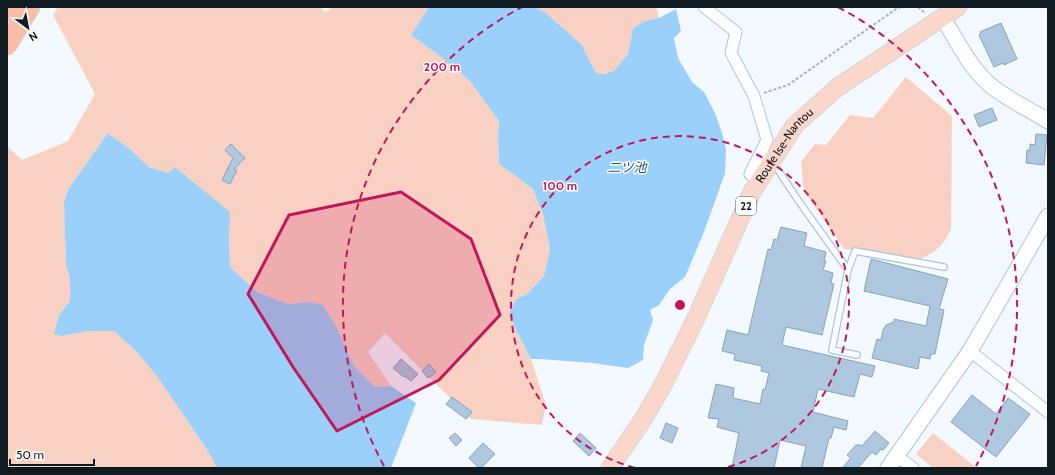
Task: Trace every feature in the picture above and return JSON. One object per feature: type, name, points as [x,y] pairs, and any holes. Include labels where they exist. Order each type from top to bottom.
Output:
[{"type":"highway","points":[[7,11],[9,7]]},
{"type":"highway","points":[[7,45],[30,7]]},
{"type":"main road","name":"Route Ise-Nantou","points":[[611,468],[644,418],[664,383],[696,318],[752,192],[795,125],[838,87],[958,7]]},
{"type":"street","points":[[704,7],[736,32],[732,53],[754,96],[767,140],[750,174],[759,181]]},
{"type":"street","points":[[942,17],[972,64],[984,79],[998,90],[1048,121]]},
{"type":"street","points":[[888,468],[970,351],[1048,216]]},
{"type":"street","points":[[970,351],[1048,412]]},
{"type":"street","points":[[897,456],[913,468]]},
{"type":"lane","points":[[772,160],[800,203],[848,270]]},
{"type":"lane","points":[[858,355],[832,350],[848,270],[855,251],[944,267]]},
{"type":"path","points":[[754,96],[788,85],[896,9],[902,7]]},
{"type":"highlighted area","points":[[401,192],[471,239],[500,315],[439,380],[337,431],[293,367],[248,294],[289,215]]},
{"type":"shaded area","points":[[58,7],[320,7],[325,12],[333,7],[429,7],[411,35],[440,56],[470,81],[499,121],[499,164],[533,189],[543,214],[550,249],[544,276],[527,294],[516,299],[515,328],[531,359],[546,405],[542,425],[471,419],[385,333],[368,352],[391,386],[375,387],[354,366],[337,328],[310,302],[288,304],[257,292],[230,267],[229,212],[175,167],[168,173],[149,167],[131,150],[108,133],[69,188],[64,202],[66,265],[70,279],[70,301],[59,315],[62,336],[88,331],[114,331],[137,352],[156,375],[208,451],[217,468],[7,468],[7,146],[22,160],[68,141],[95,94],[53,15]]},
{"type":"shaded area","points":[[534,7],[656,7],[659,18],[645,21],[633,28],[628,54],[614,71],[604,74],[596,73],[582,45],[545,12]]},
{"type":"shaded area","points":[[906,77],[952,116],[951,229],[939,247],[921,259],[844,249],[808,197],[803,185],[801,162],[815,144],[826,145],[850,115],[873,118]]},
{"type":"shaded area","points":[[933,433],[977,468],[933,468],[916,454]]},
{"type":"water","name":"二ツ池","points":[[429,7],[534,7],[545,12],[582,45],[596,73],[604,74],[614,71],[628,54],[633,28],[645,21],[659,18],[676,9],[681,31],[674,38],[678,58],[692,82],[704,92],[715,113],[726,149],[725,173],[704,232],[685,277],[670,289],[659,305],[650,310],[653,320],[644,345],[643,360],[628,368],[593,363],[531,359],[515,328],[510,312],[516,299],[527,294],[544,276],[550,249],[543,214],[533,189],[499,164],[499,121],[470,81],[440,56],[411,35]]},
{"type":"water","points":[[108,133],[131,150],[149,167],[168,173],[175,167],[230,212],[230,267],[257,292],[288,304],[310,302],[323,305],[337,328],[354,366],[375,387],[391,386],[416,403],[391,468],[217,468],[208,451],[156,375],[137,352],[114,331],[88,331],[62,336],[54,334],[59,315],[70,301],[70,279],[66,265],[64,202],[69,188]]},
{"type":"building","points":[[1001,23],[1017,59],[1004,65],[1003,63],[994,67],[979,35],[981,34],[980,32]]},
{"type":"building","points":[[992,108],[997,120],[979,127],[974,115]]},
{"type":"building","points":[[1036,134],[1047,135],[1044,165],[1026,163],[1027,150],[1030,150],[1030,144],[1035,145]]},
{"type":"building","points":[[231,144],[245,158],[234,169],[237,170],[230,184],[222,180],[233,158],[225,150]]},
{"type":"building","points":[[781,227],[807,233],[804,246],[826,252],[824,261],[826,261],[823,270],[833,273],[831,283],[834,284],[822,335],[786,327],[782,345],[875,366],[872,377],[860,374],[854,397],[818,389],[813,412],[848,421],[846,430],[834,427],[831,438],[829,438],[822,468],[801,468],[806,446],[780,440],[774,468],[732,468],[739,433],[717,427],[719,419],[708,418],[716,384],[734,388],[733,398],[760,404],[763,389],[765,390],[769,373],[761,371],[762,366],[734,360],[735,354],[722,351],[727,330],[748,335],[768,249],[771,250],[774,239],[777,240]]},
{"type":"building","points":[[871,259],[948,279],[939,309],[944,310],[935,354],[931,354],[930,359],[920,357],[918,369],[872,358],[877,339],[881,340],[883,330],[886,325],[894,322],[894,319],[926,326],[930,306],[864,291]]},
{"type":"building","points":[[401,359],[418,374],[411,381],[393,368]]},
{"type":"building","points":[[429,364],[436,372],[428,378],[422,371]]},
{"type":"building","points":[[972,395],[996,414],[1008,398],[1030,414],[996,457],[951,422]]},
{"type":"building","points":[[452,397],[472,412],[466,419],[446,404]]},
{"type":"building","points":[[666,423],[678,428],[672,443],[660,438]]},
{"type":"building","points":[[875,431],[889,443],[883,450],[881,449],[876,455],[872,452],[858,468],[842,468],[851,458],[847,455],[856,445],[862,446]]},
{"type":"building","points":[[455,433],[462,440],[456,446],[449,438]]},
{"type":"building","points":[[580,433],[596,448],[589,456],[573,441]]},
{"type":"building","points":[[483,443],[495,454],[481,468],[479,468],[469,458]]}]
